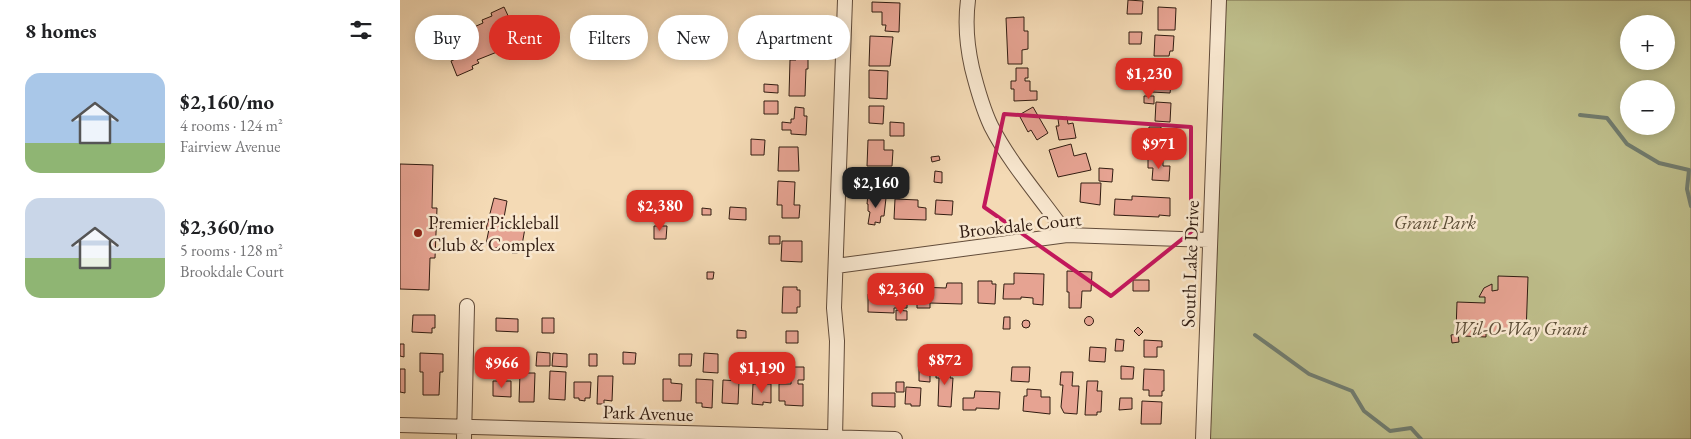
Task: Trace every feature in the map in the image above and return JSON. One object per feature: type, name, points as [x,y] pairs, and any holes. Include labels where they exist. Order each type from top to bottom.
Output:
[{"type":"street","points":[[835,438],[837,341],[834,308],[845,0]]},
{"type":"street","points":[[968,0],[967,34],[969,53],[978,93],[991,126],[1014,164],[1066,235]]},
{"type":"street","name":"South Lake Drive","points":[[1203,439],[1218,0]]},
{"type":"street","name":"Brookdale Court","points":[[836,266],[1066,235],[1209,240]]},
{"type":"street","points":[[464,433],[467,306]]},
{"type":"street","name":"Park Avenue","points":[[400,425],[464,433],[894,439]]},
{"type":"highlighted area","points":[[1004,114],[1191,127],[1191,232],[1111,296],[984,207]]},
{"type":"green space","name":"Grant Park","points":[[1226,0],[1691,0],[1691,439],[1210,439]]},
{"type":"building","points":[[1128,0],[1143,1],[1142,14],[1127,14]]},
{"type":"building","points":[[872,2],[900,3],[899,32],[885,31],[886,25],[882,25],[882,12],[872,12]]},
{"type":"building","points":[[504,7],[508,15],[492,15],[491,13]]},
{"type":"building","points":[[1158,7],[1176,8],[1175,30],[1158,30]]},
{"type":"building","points":[[489,17],[489,55],[479,59],[479,25],[483,23],[482,20]]},
{"type":"building","points":[[1024,17],[1024,31],[1028,31],[1028,49],[1022,50],[1022,64],[1008,64],[1006,18]]},
{"type":"building","points":[[1129,32],[1142,32],[1141,44],[1129,44]]},
{"type":"building","points":[[1155,35],[1174,36],[1173,51],[1170,51],[1169,56],[1154,56]]},
{"type":"building","points":[[870,36],[893,37],[890,66],[869,66]]},
{"type":"building","points":[[477,60],[479,63],[472,66],[473,69],[457,76],[451,61]]},
{"type":"building","points":[[790,60],[808,60],[805,96],[789,96]]},
{"type":"building","points":[[1147,63],[1159,64],[1159,69],[1171,70],[1170,93],[1152,92],[1153,76],[1147,75]]},
{"type":"building","points":[[1016,68],[1028,68],[1028,78],[1025,78],[1025,81],[1030,81],[1030,91],[1037,91],[1037,100],[1014,101],[1014,89],[1011,89],[1011,81],[1016,81]]},
{"type":"building","points":[[869,70],[888,71],[887,99],[869,98]]},
{"type":"building","points":[[764,84],[778,85],[778,93],[764,92]]},
{"type":"building","points":[[1144,96],[1154,96],[1154,104],[1144,103]]},
{"type":"building","points":[[764,101],[778,101],[778,114],[764,114]]},
{"type":"building","points":[[1156,102],[1171,103],[1170,122],[1155,121]]},
{"type":"building","points":[[869,106],[884,106],[883,124],[869,123]]},
{"type":"building","points":[[795,107],[804,108],[804,116],[807,116],[806,135],[791,134],[791,130],[782,130],[782,122],[791,123],[791,119],[794,119]]},
{"type":"building","points":[[1033,107],[1048,133],[1037,140],[1031,130],[1028,132],[1019,115]]},
{"type":"building","points":[[1067,117],[1068,124],[1073,123],[1076,138],[1059,140],[1056,126],[1059,126],[1058,119]]},
{"type":"building","points":[[890,122],[904,123],[904,136],[890,136]]},
{"type":"building","points":[[1149,127],[1161,127],[1161,134],[1170,134],[1169,152],[1152,152],[1153,136],[1148,136]]},
{"type":"building","points":[[751,139],[765,140],[764,155],[751,155]]},
{"type":"building","points":[[868,140],[884,140],[884,150],[893,150],[892,166],[867,166]]},
{"type":"building","points":[[1071,144],[1074,156],[1086,153],[1091,170],[1058,177],[1049,150]]},
{"type":"building","points":[[779,147],[798,147],[799,171],[778,171]]},
{"type":"building","points":[[939,156],[940,160],[932,162],[931,157]]},
{"type":"building","points":[[1148,159],[1163,159],[1163,166],[1170,166],[1169,181],[1152,180],[1153,168],[1148,168]]},
{"type":"building","name":"Premier Pickleball Club & Complex","points":[[400,164],[433,165],[432,208],[437,208],[435,258],[430,258],[429,290],[400,289]]},
{"type":"building","points":[[1099,168],[1113,169],[1112,182],[1099,181]]},
{"type":"building","points":[[935,171],[942,172],[942,183],[934,182]]},
{"type":"building","points":[[876,175],[888,177],[887,185],[875,183]]},
{"type":"building","points":[[778,181],[795,182],[794,205],[800,205],[799,218],[782,218],[782,205],[777,205]]},
{"type":"building","points":[[1081,183],[1101,183],[1100,205],[1080,202]]},
{"type":"building","points":[[868,194],[886,198],[884,216],[881,216],[880,223],[875,222],[875,225],[868,224],[870,212],[868,211],[867,204]]},
{"type":"building","points":[[1132,196],[1170,198],[1170,216],[1114,215],[1115,199],[1132,200]]},
{"type":"building","points":[[494,198],[507,201],[503,223],[525,228],[521,251],[517,253],[512,253],[509,248],[489,248],[486,244],[489,229],[486,229]]},
{"type":"building","points":[[895,199],[918,200],[918,207],[926,208],[926,220],[894,219]]},
{"type":"building","points":[[936,200],[953,201],[952,215],[935,214]]},
{"type":"building","points":[[730,207],[746,208],[746,220],[729,219]]},
{"type":"building","points":[[651,208],[665,208],[664,218],[651,218]]},
{"type":"building","points":[[702,208],[711,209],[711,215],[702,215]]},
{"type":"building","points":[[654,226],[667,226],[666,239],[654,239]]},
{"type":"building","points":[[769,236],[780,236],[780,244],[769,244]]},
{"type":"building","points":[[782,241],[802,241],[802,262],[781,261]]},
{"type":"building","points":[[1067,271],[1092,272],[1091,291],[1082,291],[1081,308],[1069,308]]},
{"type":"building","points":[[707,272],[714,272],[713,279],[707,279]]},
{"type":"building","points":[[1014,273],[1044,274],[1043,305],[1033,304],[1033,298],[1003,299],[1004,284],[1014,284]]},
{"type":"building","points":[[1498,276],[1528,277],[1526,334],[1486,332],[1486,337],[1463,336],[1463,331],[1456,331],[1457,302],[1485,303],[1485,297],[1479,297],[1484,288],[1492,284],[1492,291],[1498,290]]},
{"type":"building","points":[[1133,280],[1149,280],[1149,291],[1133,291]]},
{"type":"building","points":[[978,281],[992,281],[992,284],[996,284],[995,304],[978,303]]},
{"type":"building","points":[[947,283],[962,283],[962,304],[930,303],[930,308],[917,308],[917,287],[946,288]]},
{"type":"building","points":[[783,287],[797,287],[797,290],[800,290],[800,307],[797,307],[797,313],[782,313]]},
{"type":"building","points":[[876,292],[889,293],[889,295],[893,295],[894,292],[907,293],[907,308],[894,308],[894,313],[868,312],[868,294],[876,294]]},
{"type":"building","points":[[896,310],[907,311],[907,320],[896,320]]},
{"type":"building","points":[[413,315],[435,315],[435,328],[432,328],[432,333],[412,332]]},
{"type":"building","points":[[1004,317],[1010,317],[1010,329],[1003,329]]},
{"type":"building","points":[[1089,317],[1093,321],[1089,325],[1085,321]]},
{"type":"building","points":[[496,318],[518,319],[518,332],[496,331]]},
{"type":"building","points":[[542,318],[554,318],[554,333],[542,333]]},
{"type":"building","points":[[1026,320],[1030,324],[1026,328],[1022,324]]},
{"type":"building","points":[[1138,327],[1143,332],[1139,336],[1134,331]]},
{"type":"building","points":[[737,330],[746,331],[746,338],[737,338]]},
{"type":"building","points":[[786,331],[798,331],[798,343],[786,343]]},
{"type":"building","points":[[1458,334],[1459,342],[1452,343],[1451,335]]},
{"type":"building","points":[[1116,339],[1124,340],[1123,351],[1115,351]]},
{"type":"building","points":[[1144,340],[1162,341],[1162,347],[1157,347],[1157,357],[1144,357]]},
{"type":"building","points":[[400,344],[404,344],[404,357],[400,356]]},
{"type":"building","points":[[1090,347],[1106,348],[1105,362],[1089,361]]},
{"type":"building","points":[[537,352],[550,353],[550,366],[536,366]]},
{"type":"building","points":[[623,352],[636,353],[635,364],[623,364]]},
{"type":"building","points":[[420,353],[443,354],[443,372],[440,372],[439,395],[423,395],[423,372],[420,372]]},
{"type":"building","points":[[553,353],[567,354],[567,367],[552,366]]},
{"type":"building","points":[[704,353],[718,354],[718,373],[703,372]]},
{"type":"building","points":[[589,354],[597,354],[597,366],[589,366]]},
{"type":"building","points":[[679,354],[692,354],[691,366],[679,366]]},
{"type":"building","points":[[733,360],[745,360],[744,373],[733,372]]},
{"type":"building","points":[[747,362],[757,362],[757,375],[747,375]]},
{"type":"building","points":[[936,366],[951,367],[950,378],[953,378],[951,407],[938,406],[939,378],[936,378]]},
{"type":"building","points":[[1121,366],[1134,367],[1133,379],[1121,379]]},
{"type":"building","points":[[791,367],[804,367],[804,380],[798,380],[798,384],[803,384],[803,406],[785,405],[785,401],[779,401],[779,384],[791,384]]},
{"type":"building","points":[[919,367],[930,368],[930,382],[919,381]]},
{"type":"building","points":[[1012,367],[1030,367],[1029,382],[1011,381]]},
{"type":"building","points":[[400,369],[405,369],[405,393],[400,392]]},
{"type":"building","points":[[1144,369],[1164,370],[1164,391],[1162,391],[1162,396],[1149,396],[1149,390],[1143,390]]},
{"type":"building","points":[[550,371],[566,372],[565,400],[549,399]]},
{"type":"building","points":[[1061,372],[1073,372],[1072,386],[1079,386],[1077,414],[1064,413],[1061,407],[1063,385],[1060,385]]},
{"type":"building","points":[[520,373],[535,373],[534,402],[519,402]]},
{"type":"building","points":[[598,376],[613,376],[612,401],[604,400],[604,404],[597,404]]},
{"type":"building","points":[[663,379],[671,379],[671,383],[682,384],[681,401],[663,401]]},
{"type":"building","points":[[696,379],[713,380],[712,408],[702,407],[702,403],[696,403]]},
{"type":"building","points":[[723,380],[739,381],[738,404],[722,403]]},
{"type":"building","points":[[493,381],[511,381],[511,397],[493,396]]},
{"type":"building","points":[[1087,381],[1098,381],[1097,391],[1102,391],[1101,412],[1097,412],[1097,415],[1085,415]]},
{"type":"building","points":[[574,382],[591,382],[590,398],[585,398],[585,401],[574,398]]},
{"type":"building","points":[[896,382],[904,382],[904,392],[896,392]]},
{"type":"building","points":[[753,384],[771,384],[771,403],[763,402],[763,405],[752,404]]},
{"type":"building","points":[[906,387],[921,388],[920,406],[905,404]]},
{"type":"building","points":[[1027,389],[1041,390],[1041,397],[1050,397],[1050,414],[1023,411],[1024,396],[1027,396]]},
{"type":"building","points":[[975,391],[1000,392],[999,409],[976,408],[976,410],[963,410],[963,398],[974,398]]},
{"type":"building","points":[[872,393],[895,393],[895,407],[872,406]]},
{"type":"building","points":[[1120,398],[1132,398],[1132,409],[1119,410]]},
{"type":"building","points":[[1142,401],[1162,402],[1161,424],[1141,424]]},
{"type":"waterway","points":[[1580,115],[1607,118],[1627,144],[1659,163],[1689,170],[1687,189],[1691,206]]},
{"type":"waterway","points":[[1255,335],[1309,374],[1352,391],[1364,411],[1390,431],[1411,428],[1421,439]]},
{"type":"place","name":"Premier Pickleball Club & Complex","points":[[418,233]]},
{"type":"park label","name":"Wil-O-Way Grant","points":[[1520,328]]}]
